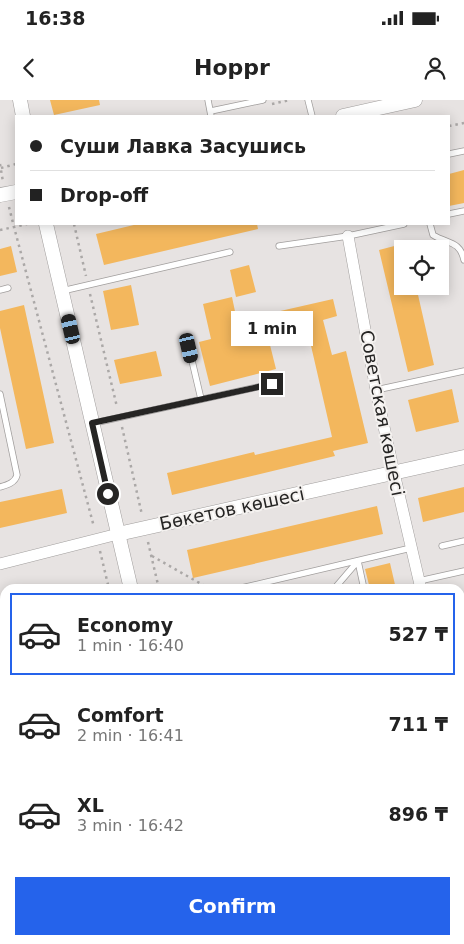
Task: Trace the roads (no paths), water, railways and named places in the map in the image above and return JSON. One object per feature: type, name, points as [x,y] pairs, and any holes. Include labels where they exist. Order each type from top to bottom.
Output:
[{"type":"street","points":[[20,100],[23,115]]},
{"type":"street","points":[[348,115],[415,100]]},
{"type":"street","points":[[0,195],[15,192]]},
{"type":"street","points":[[46,225],[129,584]]},
{"type":"street","name":"Советская көшесі","points":[[348,236],[376,390],[420,584]]},
{"type":"street","name":"Бөкетов көшесі","points":[[0,564],[118,534],[464,456]]},
{"type":"lane","points":[[208,100],[211,114],[263,100]]},
{"type":"lane","points":[[308,100],[312,115]]},
{"type":"lane","points":[[450,154],[464,151]]},
{"type":"lane","points":[[450,214],[464,211]]},
{"type":"lane","points":[[279,246],[348,236],[399,225]]},
{"type":"lane","points":[[430,225],[433,235],[457,246],[464,260]]},
{"type":"lane","points":[[62,291],[230,252]]},
{"type":"lane","points":[[0,290],[8,288]]},
{"type":"lane","points":[[189,348],[201,399]]},
{"type":"lane","points":[[376,390],[464,371]]},
{"type":"lane","points":[[92,423],[272,384]]},
{"type":"lane","points":[[0,394],[17,475],[16,480],[0,486]]},
{"type":"lane","points":[[442,546],[464,541]]},
{"type":"lane","points":[[258,584],[411,548]]},
{"type":"lane","points":[[338,584],[358,560]]},
{"type":"lane","points":[[358,560],[363,584]]},
{"type":"lane","points":[[423,584],[464,571]]}]
